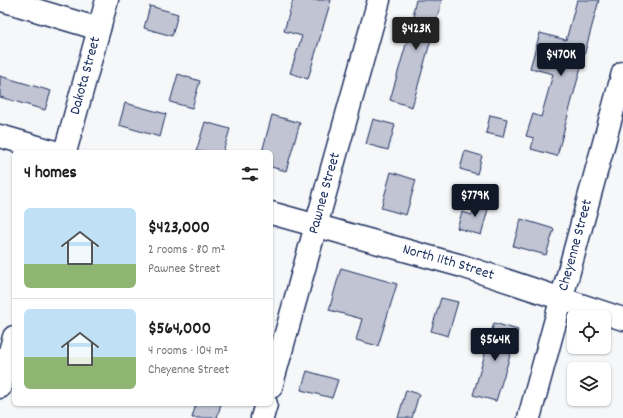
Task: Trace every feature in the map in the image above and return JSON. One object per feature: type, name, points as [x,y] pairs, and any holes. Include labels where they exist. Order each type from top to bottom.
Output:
[{"type":"street","points":[[2,0],[99,29]]},
{"type":"street","name":"Dakota Street","points":[[66,150],[107,0]]},
{"type":"street","name":"Pawnee Street","points":[[273,380],[379,0]]},
{"type":"street","name":"Cheyenne Street","points":[[529,418],[623,73]]},
{"type":"street","points":[[0,136],[48,150]]},
{"type":"street","name":"North 11th Street","points":[[273,214],[462,266],[623,319]]},
{"type":"street","points":[[0,387],[12,343]]},
{"type":"street","points":[[262,418],[265,406]]},
{"type":"building","points":[[293,0],[331,0],[308,79],[290,73],[302,36],[284,31]]},
{"type":"building","points":[[416,0],[442,0],[412,107],[390,100],[415,13],[413,12]]},
{"type":"building","points":[[577,0],[599,0],[557,156],[531,149],[534,138],[526,136],[533,114],[541,117],[553,74],[530,68],[540,33],[566,40]]},
{"type":"building","points":[[150,6],[178,14],[172,36],[144,28]]},
{"type":"building","points":[[178,74],[200,81],[192,108],[170,102]]},
{"type":"building","points":[[0,76],[51,91],[45,110],[0,97]]},
{"type":"building","points":[[125,103],[166,114],[160,137],[119,125]]},
{"type":"building","points":[[272,115],[300,123],[286,171],[273,168],[273,150],[263,150]]},
{"type":"building","points":[[490,115],[507,119],[503,137],[486,133]]},
{"type":"building","points":[[373,119],[395,125],[388,150],[366,144]]},
{"type":"building","points":[[205,122],[230,129],[224,150],[197,150]]},
{"type":"building","points":[[465,151],[482,156],[477,174],[460,169]]},
{"type":"building","points":[[391,172],[416,180],[406,215],[381,208]]},
{"type":"building","points":[[477,198],[490,202],[481,235],[457,228],[462,212],[472,215]]},
{"type":"building","points":[[521,219],[554,229],[546,255],[513,246]]},
{"type":"building","points":[[341,268],[397,284],[378,346],[356,340],[362,319],[329,310]]},
{"type":"building","points":[[441,298],[458,302],[448,336],[431,331]]},
{"type":"building","points":[[494,323],[518,330],[496,401],[473,395]]},
{"type":"building","points":[[307,371],[338,380],[332,398],[301,390]]},
{"type":"building","points":[[406,390],[419,394],[412,418],[398,418]]},
{"type":"building","points":[[195,406],[220,406],[217,418],[192,418]]}]
